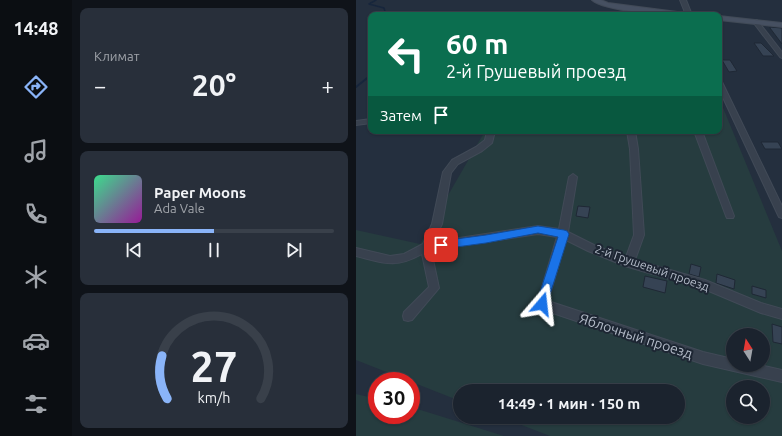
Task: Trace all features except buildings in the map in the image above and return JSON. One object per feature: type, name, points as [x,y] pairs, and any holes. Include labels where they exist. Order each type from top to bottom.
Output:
[{"type":"main road","points":[[596,0],[607,5],[662,12]]},
{"type":"main road","points":[[722,18],[782,25]]},
{"type":"street","points":[[683,0],[687,12]]},
{"type":"street","points":[[755,21],[782,56]]},
{"type":"street","points":[[722,88],[782,215]]},
{"type":"street","points":[[356,123],[368,121]]},
{"type":"street","points":[[356,252],[390,260],[406,258],[426,247],[437,224],[447,172],[455,162],[489,141],[490,134]]},
{"type":"street","points":[[629,263],[639,235],[634,149],[632,134]]},
{"type":"street","points":[[699,134],[730,216]]},
{"type":"street","points":[[564,234],[572,195],[573,177]]},
{"type":"street","name":"2-й Грушевый проезд","points":[[426,247],[538,230],[564,234],[592,248],[629,263],[705,285],[761,308],[782,314]]},
{"type":"street","name":"Яблочный проезд","points":[[564,234],[542,304],[703,358],[726,363]]},
{"type":"street","points":[[408,316],[434,288],[426,247]]},
{"type":"street","name":"Яблочный проезд","points":[[765,372],[782,376]]},
{"type":"green space","points":[[722,105],[782,251],[782,436],[550,436],[519,424],[685,424],[685,384],[453,384],[453,398],[420,385],[420,372],[386,372],[356,360],[356,230],[420,244],[483,134],[722,134]]},
{"type":"green space","points":[[356,394],[368,397],[368,424],[420,424],[420,410],[453,420],[453,424],[466,424],[504,436],[356,436]]},
{"type":"waterway","points":[[376,0],[369,4],[384,8],[385,12]]},
{"type":"waterway","points":[[356,87],[368,77]]},
{"type":"route","points":[[441,245],[538,230],[564,234],[542,304]]}]
